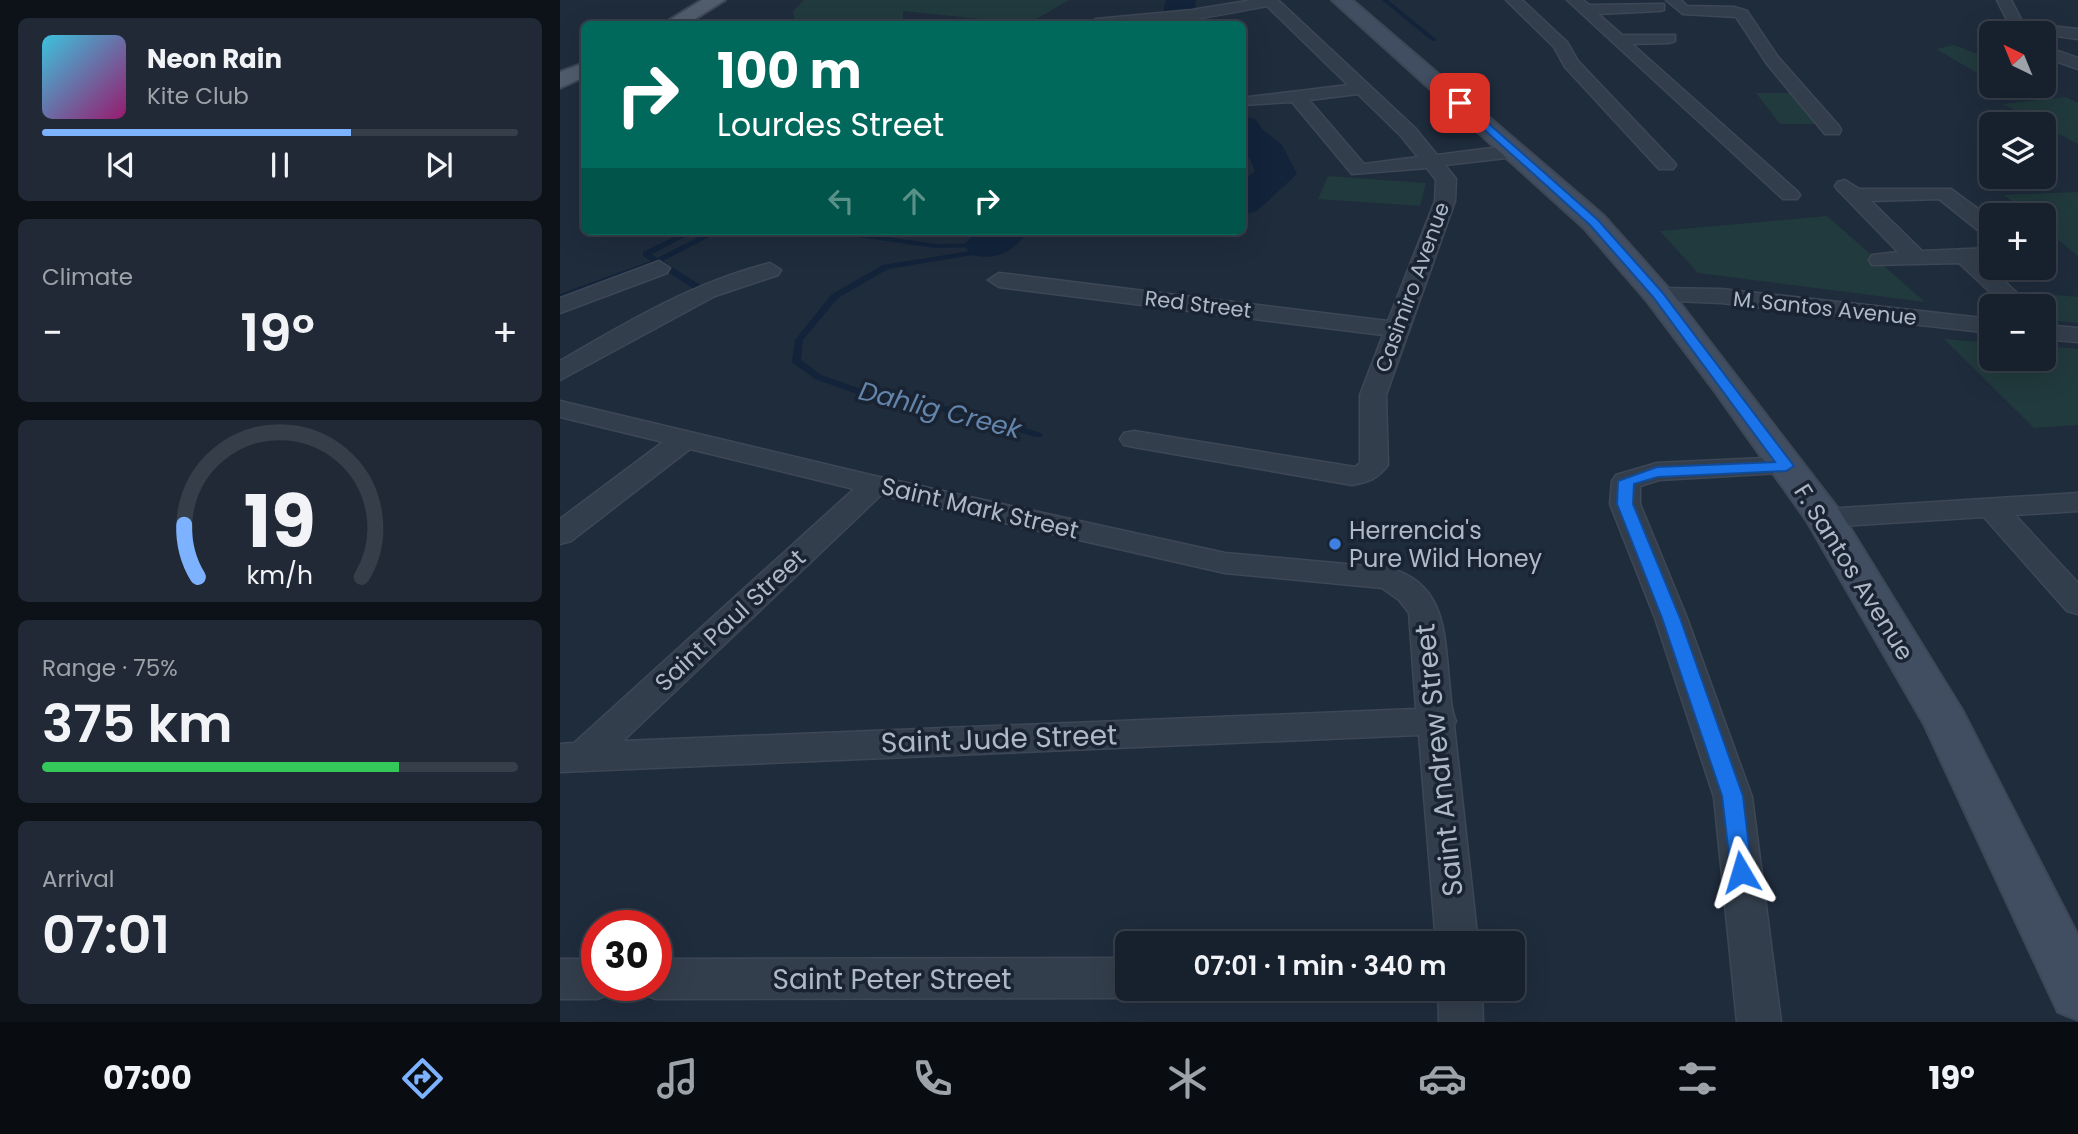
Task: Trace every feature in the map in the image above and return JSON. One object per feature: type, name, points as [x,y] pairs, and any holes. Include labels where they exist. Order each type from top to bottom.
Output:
[{"type":"main road","points":[[678,21],[716,0]]},
{"type":"main road","points":[[560,80],[581,70]]},
{"type":"street","name":"F. Santos Avenue","points":[[1341,0],[1594,222],[1658,295],[1825,518],[1946,722],[2078,994]]},
{"type":"street","points":[[1513,0],[1560,45],[1571,63],[1665,165]]},
{"type":"street","points":[[2004,0],[2011,21]]},
{"type":"street","points":[[1128,21],[1192,15],[1270,1]]},
{"type":"street","name":"Casimiro Avenue","points":[[1134,439],[1352,476],[1364,474],[1374,465],[1373,395],[1445,201],[1446,179],[1435,161],[1270,1]]},
{"type":"street","points":[[1579,5],[1666,3],[1683,10],[1734,11],[1742,14],[1753,35],[1786,78],[1832,130]]},
{"type":"street","points":[[1579,5],[1790,195]]},
{"type":"street","points":[[2056,33],[2078,34]]},
{"type":"street","points":[[1617,40],[1669,37]]},
{"type":"street","points":[[2056,56],[2078,64]]},
{"type":"street","points":[[1249,102],[1362,88]]},
{"type":"street","points":[[1296,96],[1356,169],[1515,151]]},
{"type":"street","points":[[1916,258],[1848,188],[1944,193],[1979,220]]},
{"type":"street","points":[[1880,260],[1979,256]]},
{"type":"street","points":[[1965,257],[2006,294]]},
{"type":"street","points":[[560,306],[659,268]]},
{"type":"street","points":[[560,372],[641,324],[707,291],[770,270]]},
{"type":"street","name":"Red Street","points":[[999,280],[1396,329]]},
{"type":"street","name":"M. Santos Avenue","points":[[1658,295],[1721,296],[1979,325]]},
{"type":"street","points":[[2056,333],[2078,335]]},
{"type":"street","name":"Saint Mark Street","points":[[560,409],[876,485],[1224,563],[1389,578],[1403,585]]},
{"type":"street","points":[[560,534],[685,439]]},
{"type":"street","points":[[1759,1022],[1733,796],[1671,618],[1625,504],[1626,481],[1657,472],[1786,466]]},
{"type":"street","name":"Saint Paul Street","points":[[572,757],[876,485]]},
{"type":"street","points":[[1825,518],[2078,502]]},
{"type":"street","points":[[1992,508],[2078,603]]},
{"type":"street","name":"Saint Andrew Street","points":[[1403,585],[1417,597],[1425,613],[1438,721],[1456,931]]},
{"type":"street","name":"Saint Jude Street","points":[[572,757],[1438,721]]},
{"type":"street","name":"Saint Peter Street","points":[[672,979],[1115,978]]},
{"type":"street","points":[[560,979],[581,979]]},
{"type":"street","points":[[1460,1001],[1461,1022]]},
{"type":"green space","points":[[804,0],[1069,0],[1033,21],[999,21],[903,11],[903,21],[795,21],[793,11]]},
{"type":"green space","points":[[1954,45],[1979,54],[1979,74],[1936,49]]},
{"type":"green space","points":[[1756,93],[1797,93],[1822,124],[1780,124]]},
{"type":"green space","points":[[2066,97],[2078,103],[2078,144],[2056,132],[2056,112],[2018,112],[2003,104]]},
{"type":"green space","points":[[1328,176],[1426,183],[1420,206],[1318,199]]},
{"type":"green space","points":[[2078,192],[2078,256],[2056,238],[2056,203],[2014,203],[2004,195]]},
{"type":"green space","points":[[1827,216],[1925,302],[1698,273],[1660,231]]},
{"type":"green space","points":[[2056,295],[2078,297],[2078,323],[2057,321]]},
{"type":"green space","points":[[1944,339],[1979,342],[1979,371],[2056,371],[2056,347],[2078,349],[2078,425],[2034,428]]},
{"type":"waterway","name":"Dahlig Creek","points":[[1177,21],[1181,0]]},
{"type":"waterway","name":"Dahlig Creek","points":[[1385,0],[1434,40]]},
{"type":"waterway","name":"Dahlig Creek","points":[[1246,135],[1268,153],[1277,174],[1246,199]]},
{"type":"waterway","points":[[657,261],[646,254],[684,235]]},
{"type":"waterway","name":"Dahlig Creek","points":[[657,261],[709,235]]},
{"type":"waterway","name":"Dahlig Creek","points":[[858,235],[936,246],[984,245]]},
{"type":"waterway","name":"Dahlig Creek","points":[[987,245],[1001,235]]},
{"type":"waterway","name":"Dahlig Creek","points":[[987,245],[972,253],[886,267],[835,296],[799,340],[796,361],[818,377],[894,404],[963,411],[1038,435]]},
{"type":"waterway","name":"Dahlig Creek","points":[[560,297],[657,261]]},
{"type":"waterway","points":[[657,261],[697,287]]},
{"type":"place","name":"Herrencia's Pure Wild Honey","points":[[1335,544]]},
{"type":"route","points":[[1460,103],[1594,222],[1658,295],[1786,466],[1657,472],[1626,481],[1625,504],[1671,618],[1733,796],[1741,872]]}]
